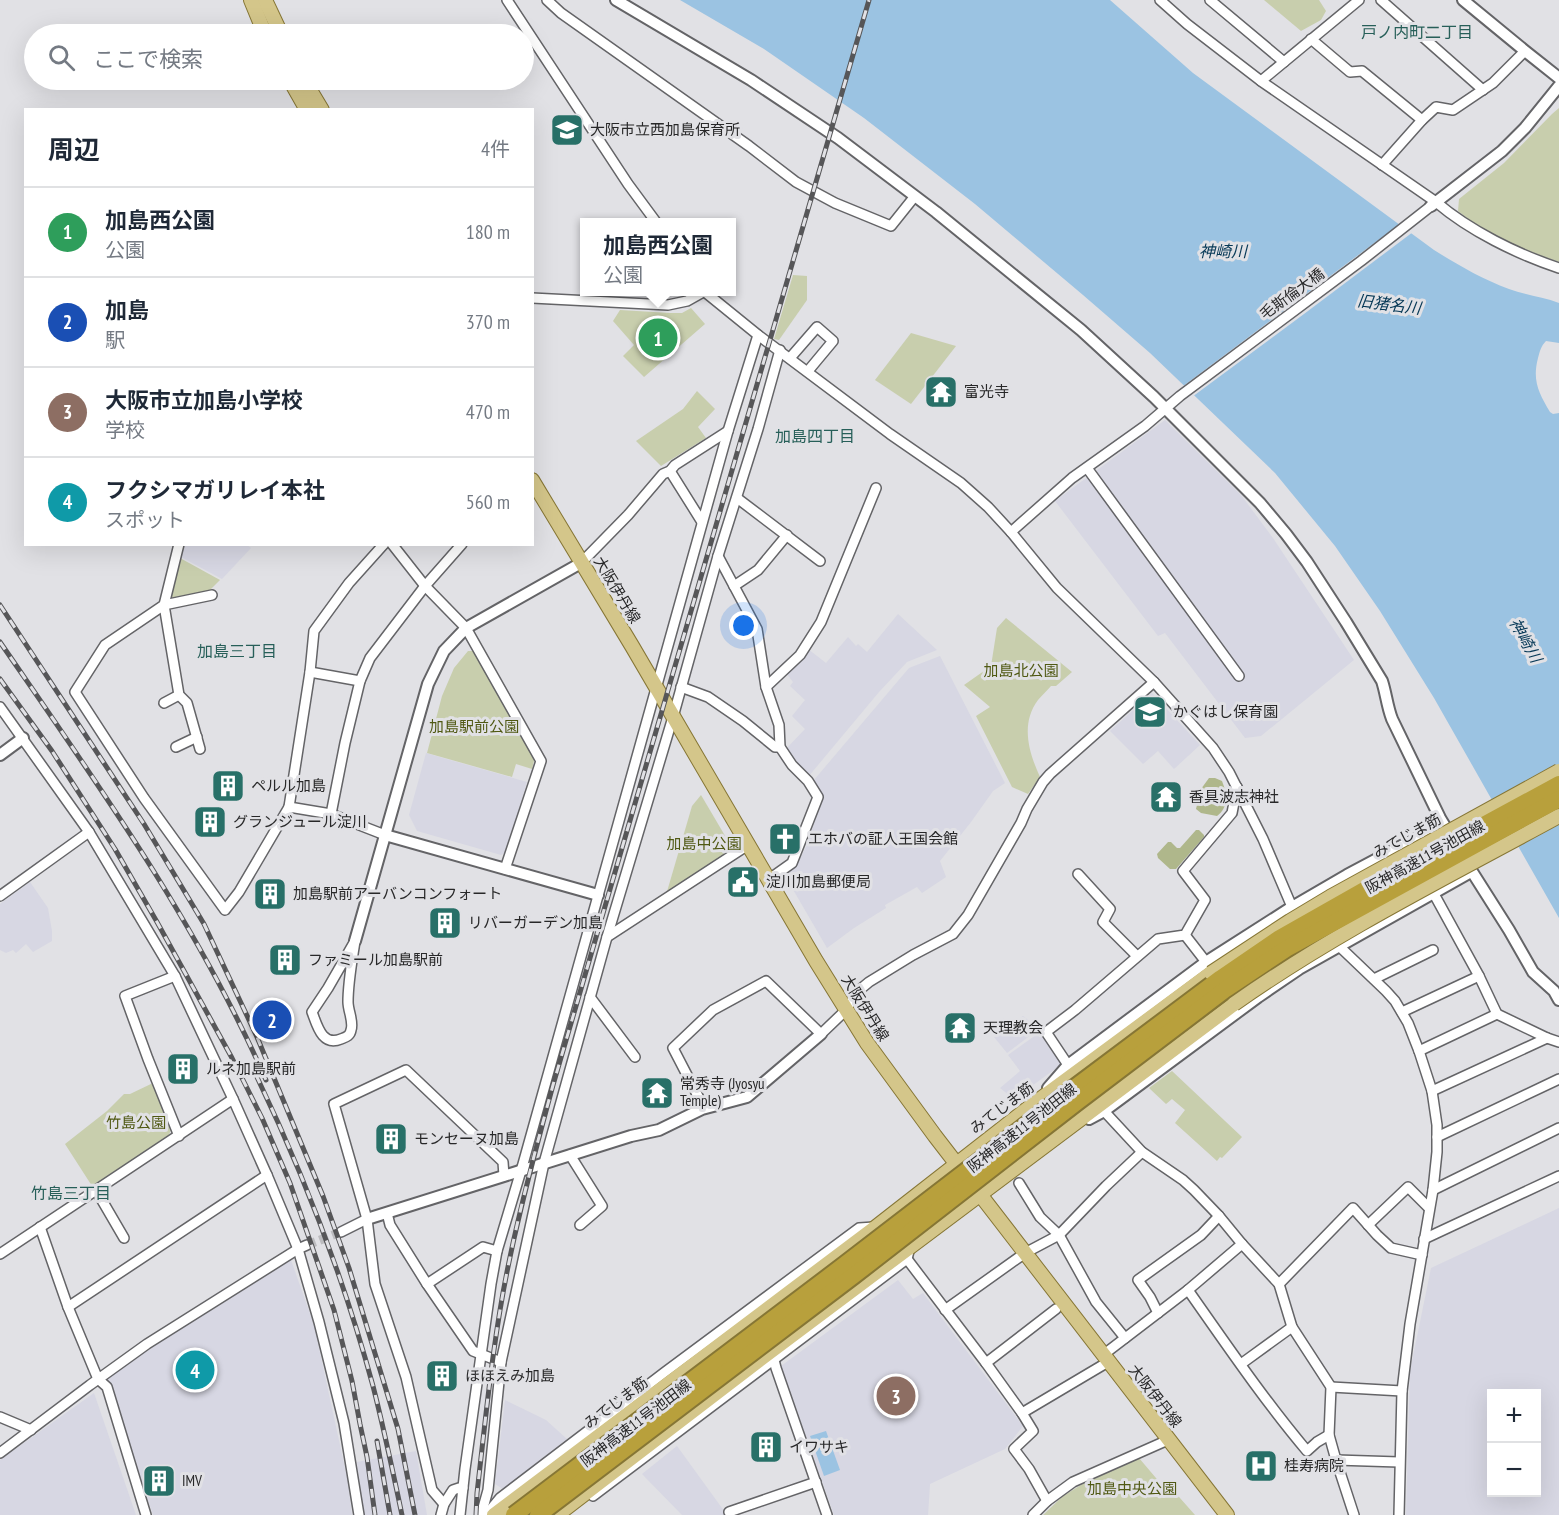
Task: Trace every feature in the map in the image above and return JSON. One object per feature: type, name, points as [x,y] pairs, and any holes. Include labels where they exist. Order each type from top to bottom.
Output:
[{"type":"highway","name":"阪神高速11号池田線","points":[[514,1515],[1221,978],[1278,939],[1559,784]]},
{"type":"highway","name":"阪神高速11号池田線","points":[[538,1515],[1226,989],[1286,949],[1559,800]]},
{"type":"main road","points":[[251,0],[261,24]]},
{"type":"main road","points":[[265,0],[276,24]]},
{"type":"main road","points":[[296,90],[306,108]]},
{"type":"main road","points":[[310,90],[320,108]]},
{"type":"main road","name":"大阪伊丹線","points":[[534,483],[867,1043],[980,1195],[1227,1515]]},
{"type":"main road","name":"みてじま筋","points":[[494,1515],[876,1227],[1209,967],[1330,897],[1559,771]]},
{"type":"main road","points":[[557,1515],[768,1359],[908,1253],[980,1195],[1234,1004],[1369,919],[1559,816]]},
{"type":"street","points":[[507,0],[523,24]]},
{"type":"street","points":[[547,0],[561,13],[796,182],[835,203],[891,226],[915,196]]},
{"type":"street","points":[[616,0],[751,80],[838,138],[915,196],[1081,330],[1168,406],[1252,494],[1307,562],[1382,681],[1386,703],[1392,718],[1443,824],[1533,972],[1554,991],[1559,1000]]},
{"type":"street","points":[[1160,0],[1187,24],[1261,81],[1434,204],[1488,237],[1533,260],[1559,268]]},
{"type":"street","points":[[1210,0],[1284,62]]},
{"type":"street","points":[[1261,81],[1359,0]]},
{"type":"street","points":[[1381,0],[1483,90]]},
{"type":"street","points":[[1463,0],[1559,78]]},
{"type":"street","points":[[1311,39],[1350,72],[1362,71],[1422,120]]},
{"type":"street","points":[[534,41],[628,184],[653,218]]},
{"type":"street","points":[[1382,165],[1436,107],[1453,110],[1493,83],[1525,51]]},
{"type":"street","points":[[1434,204],[1502,151],[1525,128],[1559,86]]},
{"type":"street","name":"毛斯倫大橋","points":[[1011,532],[1072,478],[1145,426],[1168,406],[1434,204]]},
{"type":"street","points":[[534,298],[668,304],[687,301],[696,296]]},
{"type":"street","points":[[710,296],[758,335],[890,434],[961,483],[988,507],[1057,588],[1154,682],[1213,748],[1237,787],[1263,839],[1292,907],[1340,946],[1374,978],[1402,1012],[1419,1051],[1432,1090],[1437,1137],[1433,1190],[1402,1391],[1399,1515]]},
{"type":"street","points":[[790,358],[817,327],[833,341],[808,371]]},
{"type":"street","points":[[460,1515],[497,1251],[702,522],[758,335]]},
{"type":"street","points":[[481,1515],[488,1490],[501,1362],[544,1163],[618,899],[674,717],[718,556],[780,350]]},
{"type":"street","points":[[355,941],[312,1012],[321,1035],[335,1042],[348,1036],[351,1032],[348,1005],[355,941],[428,684],[444,651],[466,628],[581,563],[628,515],[663,474],[728,431]]},
{"type":"street","points":[[1087,468],[1239,676]]},
{"type":"street","points":[[670,471],[702,522]]},
{"type":"street","points":[[766,687],[800,655],[821,622],[876,488]]},
{"type":"street","points":[[737,498],[820,561]]},
{"type":"street","points":[[734,586],[758,570],[787,535]]},
{"type":"street","points":[[179,546],[164,605],[178,695],[187,703],[200,749]]},
{"type":"street","points":[[212,595],[164,605],[105,645],[75,692],[144,798],[225,910],[239,892],[289,807],[310,672],[314,631],[349,583],[382,546]]},
{"type":"street","points":[[394,546],[424,586],[466,628],[541,761],[505,869]]},
{"type":"street","points":[[331,814],[360,681],[370,658],[424,586],[460,546]]},
{"type":"street","points":[[718,556],[757,629],[766,687],[779,725],[780,747],[818,797],[792,863],[768,880]]},
{"type":"street","points":[[310,672],[360,681]]},
{"type":"street","points":[[341,1232],[367,1219],[631,1136],[659,1130],[702,1109],[747,1097],[821,1034],[846,1010],[857,992],[869,982],[953,934],[968,915],[1002,858],[1043,782],[1154,682]]},
{"type":"street","points":[[681,687],[708,697],[775,747],[780,747]]},
{"type":"street","points":[[164,703],[178,695]]},
{"type":"street","points":[[0,707],[89,832],[175,976],[303,1247],[344,1423],[359,1515]]},
{"type":"street","points":[[176,747],[197,737]]},
{"type":"street","points":[[0,755],[23,738]]},
{"type":"street","points":[[1185,935],[1205,900],[1183,872],[1232,813],[1237,787]]},
{"type":"street","points":[[289,807],[331,814],[386,835],[618,899]]},
{"type":"street","points":[[1031,1106],[1068,1065],[1292,907],[1443,824]]},
{"type":"street","points":[[0,896],[89,832]]},
{"type":"street","points":[[607,937],[748,845]]},
{"type":"street","points":[[1057,1137],[1104,1111],[1299,969],[1471,872]]},
{"type":"street","points":[[1078,874],[1110,909],[1103,922],[1137,956]]},
{"type":"street","points":[[1434,894],[1497,1014],[1559,1042]]},
{"type":"street","points":[[1185,935],[1209,967]]},
{"type":"street","points":[[1068,1065],[1046,1032],[1158,939],[1185,935]]},
{"type":"street","points":[[1374,978],[1433,950]]},
{"type":"street","points":[[175,976],[125,996],[179,1136]]},
{"type":"street","points":[[1402,1012],[1479,976]]},
{"type":"street","points":[[702,1109],[701,1102],[673,1048],[713,1010],[766,981],[821,1034]]},
{"type":"street","points":[[590,997],[635,1057]]},
{"type":"street","points":[[1419,1051],[1497,1014]]},
{"type":"street","points":[[1432,1090],[1547,1038]]},
{"type":"street","points":[[444,1504],[432,1490],[406,1377],[375,1284],[367,1219],[334,1104],[406,1070],[503,1162],[504,1176]]},
{"type":"street","points":[[1437,1137],[1559,1079]]},
{"type":"street","points":[[0,1254],[233,1099]]},
{"type":"street","points":[[1104,1111],[1142,1152],[1183,1180],[1219,1216],[1279,1284],[1292,1327],[1331,1387],[1329,1435],[1354,1515]]},
{"type":"street","points":[[1433,1190],[1559,1128]]},
{"type":"street","points":[[945,1310],[1025,1253],[1059,1235],[1142,1152]]},
{"type":"street","points":[[570,1155],[603,1206],[580,1225]]},
{"type":"street","points":[[68,1307],[267,1174]]},
{"type":"street","points":[[1424,1239],[1559,1176]]},
{"type":"street","points":[[1019,1183],[1040,1217],[1059,1235],[1096,1302],[1125,1338]]},
{"type":"street","points":[[1368,1225],[1408,1187],[1429,1208]]},
{"type":"street","points":[[96,1190],[124,1238]]},
{"type":"street","points":[[1279,1284],[1353,1208],[1391,1248],[1422,1255]]},
{"type":"street","points":[[387,1213],[390,1225],[473,1351],[501,1362]]},
{"type":"street","points":[[1158,1313],[1138,1280],[1201,1235],[1219,1216]]},
{"type":"street","points":[[40,1227],[68,1307],[99,1379],[107,1387],[146,1515]]},
{"type":"street","points":[[486,1515],[500,1498],[849,1235],[859,1228],[876,1227]]},
{"type":"street","points":[[1022,1413],[1106,1359],[1125,1338],[1188,1290],[1242,1244]]},
{"type":"street","points":[[0,1453],[147,1344],[303,1247]]},
{"type":"street","points":[[427,1284],[483,1247],[497,1251]]},
{"type":"street","points":[[908,1253],[945,1310],[986,1363],[1033,1431],[1014,1449],[1029,1469],[1047,1501]]},
{"type":"street","points":[[1188,1290],[1292,1434],[1307,1451],[1329,1435]]},
{"type":"street","points":[[986,1363],[1056,1309]]},
{"type":"street","points":[[1241,1364],[1292,1327]]},
{"type":"street","points":[[567,1515],[768,1359],[776,1368],[827,1515]]},
{"type":"street","points":[[1331,1387],[1402,1391]]},
{"type":"street","points":[[0,1417],[31,1430]]},
{"type":"street","points":[[1033,1515],[1047,1501],[1073,1482],[1168,1440]]},
{"type":"street","points":[[1336,1460],[1399,1462]]},
{"type":"street","points":[[729,1512],[816,1482]]},
{"type":"street","points":[[441,1515],[444,1504],[453,1490],[463,1488]]},
{"type":"street","points":[[488,1490],[500,1498]]},
{"type":"shaded area","points":[[1165,420],[1241,495],[1273,538],[1354,660],[1261,736],[1245,738],[1165,633],[1158,636],[1055,501]]},
{"type":"shaded area","points":[[185,546],[248,546],[251,548],[222,579],[181,557]]},
{"type":"shaded area","points":[[898,614],[937,650],[907,662],[808,777],[786,749],[805,729],[792,716],[805,700],[790,686],[793,682],[786,673],[808,649],[826,663],[848,637],[856,646],[858,644],[867,652]]},
{"type":"shaded area","points":[[940,656],[1005,783],[993,791],[940,861],[946,877],[922,893],[917,887],[885,905],[886,908],[827,948],[784,874],[796,866],[807,845],[823,796],[814,780],[909,668]]},
{"type":"shaded area","name":"かぐはし保育園","points":[[1152,693],[1200,745],[1174,769],[1158,751],[1143,764],[1110,731]]},
{"type":"shaded area","points":[[426,753],[527,782],[506,852],[501,855],[417,831],[409,815]]},
{"type":"shaded area","points":[[30,882],[48,908],[52,941],[33,952],[26,944],[16,953],[13,950],[6,953],[0,950],[0,904]]},
{"type":"shaded area","points":[[1023,1016],[1039,1029],[1007,1053],[994,1037]]},
{"type":"shaded area","points":[[1040,1032],[1062,1064],[1014,1099],[1000,1088],[1020,1071],[1008,1055]]},
{"type":"shaded area","points":[[1559,1208],[1559,1515],[1406,1515],[1410,1371],[1431,1268]]},
{"type":"shaded area","points":[[291,1260],[314,1325],[348,1482],[352,1515],[153,1515],[106,1376]]},
{"type":"shaded area","points":[[898,1280],[913,1299],[923,1293],[1023,1426],[1005,1449],[930,1484],[928,1515],[834,1515],[781,1366]]},
{"type":"shaded area","points":[[94,1393],[136,1515],[0,1515],[0,1460]]},
{"type":"shaded area","points":[[505,1400],[546,1420],[567,1439],[503,1489],[495,1484]]},
{"type":"shaded area","points":[[677,1446],[727,1515],[682,1515],[642,1474]]},
{"type":"shaded area","points":[[416,1451],[427,1515],[364,1515],[357,1462]]},
{"type":"green space","points":[[1264,0],[1319,0],[1326,11],[1321,20],[1301,31]]},
{"type":"green space","points":[[1559,108],[1559,262],[1506,241],[1469,220],[1458,211],[1459,199],[1504,163]]},
{"type":"green space","points":[[793,275],[807,276],[807,300],[779,340],[774,339]]},
{"type":"green space","points":[[691,308],[705,324],[644,377],[623,356],[634,345],[613,321],[620,310],[682,313]]},
{"type":"green space","points":[[911,333],[956,346],[911,404],[875,380]]},
{"type":"green space","points":[[697,391],[715,409],[698,427],[706,438],[661,466],[636,441],[683,409]]},
{"type":"green space","points":[[180,558],[220,580],[209,591],[171,598]]},
{"type":"green space","name":"加島北公園","points":[[1006,618],[1072,672],[1056,686],[1051,686],[1032,709],[1028,738],[1040,777],[1028,794],[1012,787],[976,716],[990,707],[964,685],[991,666],[997,628]]},
{"type":"green space","name":"加島駅前公園","points":[[468,651],[474,651],[534,755],[532,769],[516,764],[512,777],[427,753],[442,696],[454,668]]},
{"type":"green space","points":[[1209,778],[1222,781],[1225,791],[1224,809],[1217,816],[1201,813],[1196,809],[1201,789]]},
{"type":"green space","name":"加島中公園","points":[[701,795],[734,851],[666,895],[692,806]]},
{"type":"green space","points":[[1196,830],[1199,830],[1204,837],[1176,869],[1170,869],[1158,858],[1157,854],[1168,842],[1180,848]]},
{"type":"green space","points":[[1172,1071],[1242,1137],[1217,1161],[1175,1123],[1185,1110],[1172,1099],[1166,1104],[1149,1088]]},
{"type":"green space","name":"竹島公園","points":[[153,1083],[171,1130],[168,1137],[92,1186],[65,1144],[107,1111],[124,1094],[130,1094]]},
{"type":"green space","name":"加島中央公園","points":[[1139,1458],[1167,1491],[1172,1489],[1195,1515],[1043,1515],[1063,1496],[1081,1485]]},
{"type":"water","points":[[680,0],[1110,0],[1193,73],[1434,250],[1499,285],[1559,303],[1559,343],[1546,341],[1544,343],[1536,366],[1536,380],[1550,412],[1559,413],[1559,918],[1434,698],[1380,611],[1335,546],[1275,473],[1150,353],[975,204],[864,118],[764,49]]},
{"type":"water","points":[[826,1431],[840,1470],[824,1476],[810,1436]]},
{"type":"pier","points":[[1401,223],[1413,232],[1192,397],[1182,387]]},
{"type":"tunnel","points":[[307,1245],[341,1232]]},
{"type":"railway","points":[[476,1515],[487,1406],[503,1291],[535,1151],[869,0]]},
{"type":"railway","points":[[0,605],[144,824],[204,924],[257,1037],[323,1196],[349,1268],[398,1429],[415,1515]]},
{"type":"railway","points":[[0,642],[144,855],[209,965],[266,1080]]},
{"type":"railway","points":[[0,679],[52,751],[115,849],[232,1058],[262,1118],[290,1183],[334,1310],[352,1381],[367,1457],[375,1515]]},
{"type":"railway","points":[[256,1075],[322,1228],[349,1306],[373,1386],[402,1515]]},
{"type":"railway","points":[[377,1441],[390,1515]]},
{"type":"place","name":"大阪市立西加島保育所","points":[[567,130]]},
{"type":"place","name":"加島西公園","points":[[658,338]]},
{"type":"place","name":"富光寺","points":[[941,392]]},
{"type":"place","name":"かぐはし保育園","points":[[1150,712]]},
{"type":"place","name":"ペルル加島","points":[[228,786]]},
{"type":"place","name":"香具波志神社","points":[[1166,797]]},
{"type":"place","name":"グランジュール淀川","points":[[210,822]]},
{"type":"place","name":"エホバの証人王国会館","points":[[785,839]]},
{"type":"place","name":"淀川加島郵便局","points":[[743,882]]},
{"type":"place","name":"加島駅前アーバンコンフォート","points":[[270,894]]},
{"type":"place","name":"リバーガーデン加島","points":[[445,923]]},
{"type":"place","name":"ファミール加島駅前","points":[[285,960]]},
{"type":"place","name":"加島","points":[[272,1020]]},
{"type":"place","name":"天理教会","points":[[960,1028]]},
{"type":"place","name":"ルネ加島駅前","points":[[183,1069]]},
{"type":"place","name":"常秀寺 (Jyosyu Temple)","points":[[657,1093]]},
{"type":"place","name":"モンセーヌ加島","points":[[391,1139]]},
{"type":"place","name":"フクシマガリレイ本社","points":[[195,1370]]},
{"type":"place","name":"ほほえみ加島","points":[[442,1376]]},
{"type":"place","name":"大阪市立加島小学校","points":[[896,1396]]},
{"type":"place","name":"イワサキ","points":[[766,1447]]},
{"type":"place","name":"桂寿病院","points":[[1261,1466]]},
{"type":"place","name":"IMV","points":[[159,1481]]},
{"type":"district","name":"戸ノ内町二丁目","points":[[1417,32]]},
{"type":"district","name":"加島四丁目","points":[[815,436]]},
{"type":"district","name":"加島三丁目","points":[[237,651]]},
{"type":"district","name":"竹島三丁目","points":[[71,1193]]},
{"type":"water label","name":"神崎川","points":[[1223,251]]},
{"type":"water label","name":"旧猪名川","points":[[1389,304]]},
{"type":"water label","name":"神崎川","points":[[1526,640]]}]
